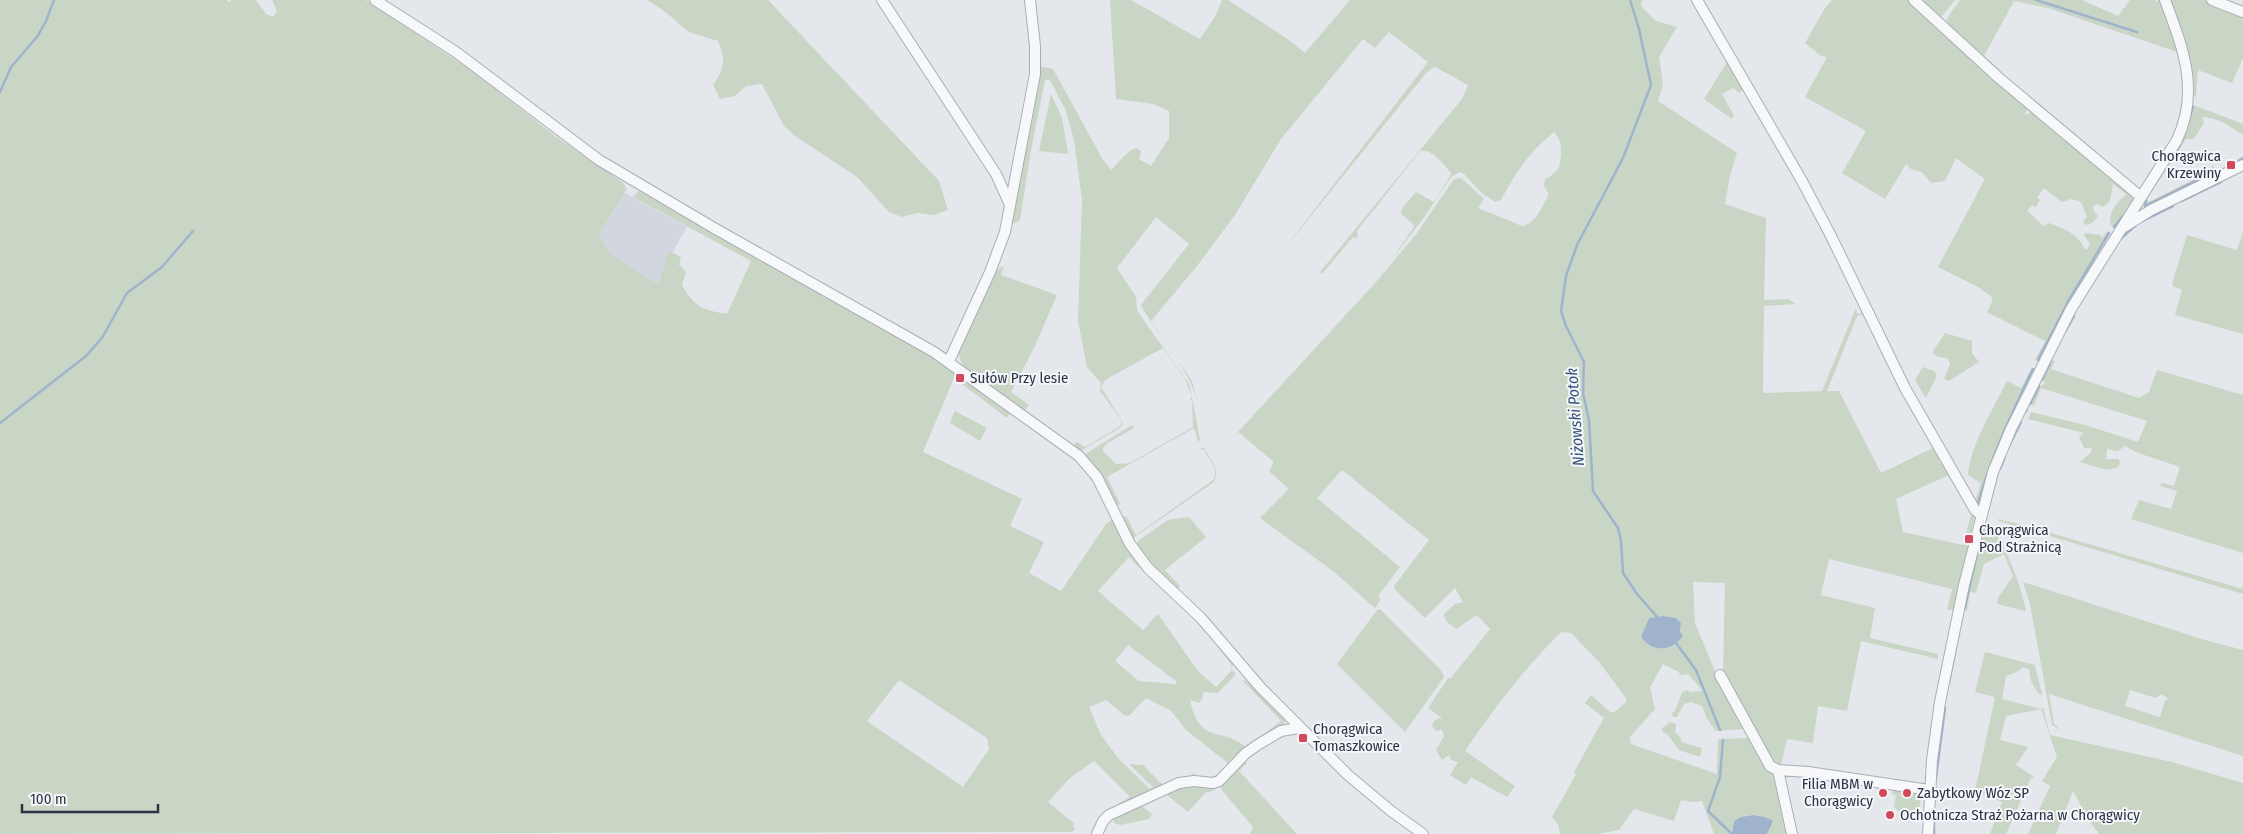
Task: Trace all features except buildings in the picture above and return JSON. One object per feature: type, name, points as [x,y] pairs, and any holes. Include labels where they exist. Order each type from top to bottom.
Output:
[{"type":"street","points":[[376,0],[456,52],[592,155],[633,182],[949,361],[1079,456],[1097,476],[1137,555],[1158,578],[1201,618],[1241,666],[1299,728],[1369,794],[1423,834]]},
{"type":"street","points":[[882,0],[996,174],[1010,206]]},
{"type":"street","points":[[949,361],[998,252],[1010,206],[1035,74],[1035,46],[1030,0]]},
{"type":"street","points":[[1697,0],[1828,228],[1905,388],[1975,510],[1981,514]]},
{"type":"street","points":[[1914,0],[1999,78],[2141,198]]},
{"type":"street","points":[[1928,834],[1929,790],[1940,702],[1955,624],[1993,472],[2011,429],[2071,309],[2184,126],[2189,102],[2189,83],[2184,58],[2165,0]]},
{"type":"street","points":[[2212,0],[2243,12]]},
{"type":"street","points":[[2117,235],[2144,214],[2243,165]]},
{"type":"street","points":[[2135,207],[2138,212],[2144,214]]},
{"type":"street","points":[[1720,675],[1770,766],[1778,770],[1816,773],[1929,790]]},
{"type":"street","points":[[1097,834],[1103,821],[1109,815],[1179,783],[1194,781],[1213,783],[1219,781],[1246,753],[1259,744],[1281,731],[1299,728]]},
{"type":"street","points":[[1778,770],[1792,834]]},
{"type":"shaded area","points":[[625,193],[687,227],[672,253],[669,251],[658,284],[609,253],[599,235]]},
{"type":"green space","points":[[0,0],[226,0],[230,2],[231,0],[256,0],[266,14],[273,17],[277,11],[272,0],[366,0],[472,71],[555,136],[622,182],[627,189],[599,235],[609,253],[658,284],[669,251],[681,257],[679,265],[686,272],[682,285],[686,292],[695,303],[705,309],[727,314],[751,261],[633,197],[639,191],[898,335],[1011,411],[1007,418],[954,378],[923,452],[1022,499],[1010,526],[1044,542],[1029,573],[1061,591],[1106,524],[1113,519],[1125,543],[1145,573],[1129,557],[1098,591],[1143,630],[1158,614],[1198,671],[1216,687],[1232,670],[1236,674],[1218,693],[1203,692],[1203,697],[1199,703],[1190,700],[1199,724],[1212,733],[1228,737],[1246,747],[1281,721],[1242,680],[1246,681],[1285,720],[1284,724],[1248,748],[1228,770],[1212,780],[1193,777],[1191,773],[1208,778],[1216,775],[1229,764],[1186,730],[1171,711],[1146,698],[1129,716],[1124,715],[1106,700],[1089,707],[1101,735],[1118,758],[1150,789],[1153,787],[1129,764],[1143,765],[1163,787],[1120,806],[1119,803],[1130,797],[1094,761],[1070,778],[1048,802],[1075,824],[1072,825],[1075,829],[1072,832],[0,834]],"holes":[[[1128,645],[1176,681],[1176,684],[1139,681],[1115,661]],[[899,680],[987,738],[989,749],[963,787],[867,721]]]},
{"type":"green space","points":[[647,0],[768,0],[939,181],[948,210],[934,215],[917,213],[902,217],[889,212],[857,177],[795,136],[784,126],[762,84],[746,86],[735,96],[720,99],[713,85],[723,63],[718,41],[689,32],[663,10]]},
{"type":"green space","points":[[1110,0],[1131,0],[1200,39],[1216,15],[1222,0],[1228,0],[1289,40],[1305,53],[1350,0],[1643,0],[1640,5],[1656,21],[1677,27],[1659,57],[1663,85],[1658,101],[1737,153],[1730,176],[1725,204],[1766,218],[1764,300],[1788,299],[1796,304],[1764,306],[1763,393],[1822,391],[1856,308],[1857,314],[1866,313],[1880,346],[1876,348],[1879,345],[1864,314],[1857,316],[1827,391],[1839,391],[1881,473],[1933,448],[1925,433],[1928,432],[1942,455],[1938,462],[1948,465],[1971,509],[1971,513],[1949,475],[1896,499],[1903,532],[1963,545],[1971,515],[1975,515],[1970,537],[1967,537],[1966,542],[1969,543],[1953,610],[1947,610],[1952,589],[1829,559],[1821,595],[1875,608],[1870,638],[1938,654],[1938,659],[1861,641],[1847,711],[1818,706],[1813,743],[1787,739],[1781,765],[1773,763],[1768,758],[1723,673],[1725,583],[1693,582],[1695,623],[1717,676],[1743,725],[1743,729],[1716,731],[1707,719],[1702,706],[1691,702],[1684,704],[1677,717],[1673,717],[1672,713],[1675,711],[1682,692],[1687,690],[1691,692],[1703,691],[1688,674],[1680,675],[1679,672],[1663,664],[1650,687],[1655,709],[1630,737],[1631,744],[1717,774],[1718,739],[1751,738],[1764,763],[1775,774],[1787,834],[1767,834],[1772,821],[1753,815],[1734,821],[1732,834],[1714,834],[1702,801],[1681,800],[1674,821],[1634,809],[1619,830],[1598,834],[1560,834],[1558,824],[1552,817],[1604,718],[1585,703],[1591,695],[1610,712],[1615,712],[1626,702],[1626,698],[1599,662],[1571,633],[1561,632],[1534,660],[1498,704],[1465,751],[1515,786],[1507,797],[1471,777],[1466,785],[1450,775],[1458,762],[1451,760],[1449,755],[1442,760],[1436,750],[1444,736],[1442,730],[1436,731],[1432,726],[1435,720],[1442,718],[1428,708],[1448,678],[1451,678],[1490,629],[1477,615],[1456,629],[1446,621],[1444,614],[1455,604],[1463,602],[1455,588],[1425,618],[1396,591],[1394,586],[1429,540],[1342,470],[1317,498],[1400,567],[1378,596],[1381,599],[1375,608],[1333,571],[1260,518],[1289,489],[1269,471],[1274,462],[1238,432],[1376,282],[1417,233],[1454,179],[1461,178],[1484,199],[1478,208],[1522,226],[1531,222],[1539,213],[1549,194],[1544,186],[1545,179],[1559,168],[1561,144],[1554,132],[1524,163],[1501,200],[1495,202],[1483,194],[1460,172],[1451,177],[1423,219],[1391,260],[1414,227],[1401,214],[1402,208],[1416,192],[1434,202],[1451,173],[1429,152],[1420,151],[1357,231],[1358,238],[1353,237],[1322,274],[1320,272],[1462,99],[1468,85],[1435,67],[1427,72],[1281,253],[1428,62],[1389,32],[1375,48],[1363,39],[1281,139],[1235,215],[1197,266],[1151,321],[1172,352],[1148,317],[1141,305],[1189,244],[1156,217],[1117,268],[1136,297],[1137,310],[1187,381],[1192,396],[1185,379],[1163,348],[1105,380],[1101,387],[1123,422],[1120,428],[1079,451],[1073,446],[1077,442],[1085,447],[1119,427],[1122,421],[1100,391],[1101,383],[1087,367],[1078,321],[1082,200],[1074,140],[1066,111],[1050,80],[1045,80],[1020,220],[1009,226],[1039,66],[1053,69],[1103,160],[1111,170],[1126,154],[1136,148],[1141,151],[1139,159],[1151,166],[1169,138],[1169,111],[1153,104],[1116,99]],"holes":[[[1663,616],[1676,618],[1681,623],[1680,631],[1683,636],[1668,648],[1662,649],[1651,646],[1641,637],[1649,618]]]},
{"type":"green space","points":[[1832,0],[1910,0],[2028,108],[2024,115],[2034,112],[2135,195],[2135,200],[2116,227],[2111,226],[2110,217],[2116,205],[2126,194],[2113,184],[2110,201],[2103,207],[2097,204],[2093,206],[2094,212],[2098,216],[2093,223],[2085,225],[2083,221],[2087,217],[2081,202],[2071,199],[2062,202],[2044,188],[2037,198],[2040,200],[2036,207],[2032,205],[2027,211],[2044,226],[2049,223],[2070,232],[2087,250],[2090,244],[2084,235],[2085,233],[2100,235],[2102,238],[2107,231],[2110,234],[2081,282],[2039,361],[2035,360],[2045,341],[1987,312],[1992,302],[1992,297],[1978,287],[1938,267],[1985,179],[1956,158],[1945,181],[1931,183],[1922,172],[1911,169],[1906,164],[1885,199],[1842,173],[1866,131],[1805,97],[1827,57],[1821,56],[1805,43],[1825,8]]},
{"type":"green space","points":[[1920,0],[1955,0],[1941,17],[1936,17]]},
{"type":"green space","points":[[1960,0],[2082,0],[2118,16],[2130,0],[2154,0],[2158,2],[2158,0],[2162,0],[2173,33],[2185,80],[2181,80],[2183,79],[2177,52],[2048,8],[2014,1],[1984,56],[2000,70],[1995,71],[1975,53],[1976,50],[1973,47],[1945,25],[1948,17]]},
{"type":"green space","points":[[2168,0],[2207,0],[2207,2],[2243,14],[2243,58],[2232,83],[2198,70],[2196,97],[2194,96],[2189,69]]},
{"type":"green space","points":[[1725,61],[1729,62],[1749,100],[1743,90],[1739,93],[1733,88],[1722,94],[1734,116],[1732,119],[1704,99],[1726,64]]},
{"type":"green space","points":[[1051,94],[1062,118],[1068,154],[1039,151]]},
{"type":"green space","points":[[2196,106],[2243,124],[2243,135],[2218,121],[2202,117],[2204,123],[2194,139],[2186,139],[2147,199],[2149,202],[2211,171],[2212,165],[2217,173],[2144,207],[2144,198],[2191,108]]},
{"type":"green space","points":[[2243,232],[2243,334],[2175,315],[2182,290],[2172,284],[2187,235],[2237,250]]},
{"type":"green space","points":[[1004,266],[1001,275],[1057,295],[1034,348],[1011,392],[1029,405],[1024,411],[969,371],[962,364],[958,353],[995,271]]},
{"type":"green space","points":[[1945,333],[1972,341],[1972,353],[1979,362],[1949,381],[1944,379],[1950,364],[1947,358],[1938,357],[1932,353]]},
{"type":"green space","points":[[1173,353],[1192,381],[1198,404],[1194,390]]},
{"type":"green space","points":[[2049,360],[2055,361],[2051,369],[2139,398],[2149,392],[2157,370],[2243,395],[2243,553],[2131,519],[2139,500],[2171,509],[2177,491],[2160,486],[2162,483],[2174,486],[2180,467],[2138,453],[2125,446],[2118,451],[2107,449],[2106,459],[2119,459],[2120,464],[2117,468],[2106,470],[2080,462],[2091,452],[2092,448],[2084,448],[2079,437],[2084,433],[2028,419],[2031,412],[2085,425],[2138,442],[2147,421],[2041,388],[2034,406],[2028,403],[2037,385],[2042,386],[2045,381],[2040,379]]},
{"type":"green space","points":[[1923,367],[1934,371],[1937,376],[1926,398],[1915,380]]},
{"type":"green space","points":[[2032,367],[2034,370],[2002,438],[1979,505],[1976,505],[1951,461],[1954,457],[1953,461],[1975,502],[1981,483],[1968,475],[1973,450],[1978,438],[2007,381],[2021,388]]},
{"type":"green space","points":[[1192,397],[1200,440],[1196,444],[1198,441],[1194,428],[1107,477],[1120,504],[1116,506],[1103,479],[1086,457],[1087,453],[1132,425],[1134,428],[1106,444],[1102,450],[1116,464],[1130,463],[1193,427],[1192,401],[1190,398]]},
{"type":"green space","points":[[955,411],[987,428],[980,441],[950,423]]},
{"type":"green space","points":[[1199,448],[1204,448],[1214,465],[1216,478],[1214,482],[1133,538],[1121,518],[1126,516],[1136,535],[1213,480],[1215,472],[1213,464],[1204,450]]},
{"type":"green space","points":[[1189,517],[1206,537],[1165,570],[1180,586],[1177,590],[1153,568],[1136,547],[1138,541],[1168,520]]},
{"type":"green space","points":[[1997,519],[2243,589],[2243,594],[1999,521]]},
{"type":"green space","points":[[1985,521],[1992,527],[2005,549],[2021,590],[2026,611],[1997,604],[1998,598],[2013,576],[2004,554],[1984,564],[1976,593],[1970,592],[1967,611],[1962,609]]},
{"type":"green space","points":[[2023,582],[2205,640],[2243,650],[2243,756],[2049,694],[2054,724],[2061,731],[2052,725],[2030,604]],"holes":[[[2130,690],[2156,698],[2161,694],[2168,698],[2165,701],[2160,717],[2125,706]]]},
{"type":"green space","points":[[1380,609],[1441,670],[1444,677],[1405,732],[1337,664],[1377,610]]},
{"type":"green space","points":[[1206,631],[1233,663],[1232,670],[1231,664]]},
{"type":"green space","points":[[1985,652],[2035,665],[2042,694],[2040,695],[2032,683],[2030,670],[2023,667],[2019,671],[2006,676],[2002,699],[2041,709],[2006,716],[2000,740],[2028,747],[2016,765],[2034,777],[2031,778],[2006,834],[1990,834],[2002,802],[1975,791],[1995,697],[1975,692]]},
{"type":"green space","points":[[2043,707],[2050,735],[2172,762],[2243,783],[2243,834],[2099,834],[2088,819],[2073,791],[2056,834],[2028,834],[2050,786],[2042,781],[2057,757],[2041,709]]},
{"type":"green space","points":[[1670,722],[1676,724],[1675,732],[1681,738],[1681,742],[1702,748],[1700,757],[1679,750],[1667,734],[1662,731],[1662,728]]},
{"type":"green space","points":[[1243,761],[1247,763],[1239,771],[1297,834],[1250,834],[1253,827],[1221,789],[1223,784]]},
{"type":"green space","points":[[1213,785],[1215,790],[1205,793],[1188,812],[1166,794],[1177,786]]},
{"type":"green space","points":[[1893,787],[1921,793],[1919,812],[1898,811],[1894,807],[1896,795],[1892,794]]},
{"type":"green space","points":[[1142,806],[1152,814],[1149,819],[1120,825],[1114,823],[1113,819]]},
{"type":"water","points":[[1663,616],[1676,618],[1681,623],[1680,631],[1683,636],[1673,645],[1662,649],[1651,646],[1641,637],[1649,618]]},
{"type":"water","points":[[1753,815],[1765,817],[1773,821],[1767,834],[1732,834],[1734,821],[1741,817]]},
{"type":"waterway","points":[[0,92],[11,67],[37,37],[54,0]]},
{"type":"waterway","name":"Niżowski Potok","points":[[1630,0],[1639,29],[1651,85],[1623,158],[1577,245],[1566,276],[1561,311],[1566,326],[1584,362],[1583,393],[1589,420],[1593,491],[1618,528],[1621,541],[1623,573],[1637,594],[1659,619]]},
{"type":"waterway","points":[[2036,0],[2137,32]]},
{"type":"waterway","points":[[2182,140],[2193,107]]},
{"type":"waterway","points":[[2171,159],[2180,145]]},
{"type":"waterway","points":[[2239,160],[2243,158]]},
{"type":"waterway","points":[[2146,197],[2145,206],[2215,171]]},
{"type":"waterway","points":[[2182,201],[2221,182]]},
{"type":"waterway","points":[[2142,221],[2173,206]]},
{"type":"waterway","points":[[2114,227],[2122,217]]},
{"type":"waterway","points":[[2119,240],[2135,226]]},
{"type":"waterway","points":[[0,423],[86,356],[102,338],[127,293],[162,267],[193,231]]},
{"type":"waterway","points":[[2038,360],[2069,300],[2109,233]]},
{"type":"waterway","points":[[2065,332],[2074,316]]},
{"type":"waterway","points":[[2042,380],[2050,363]]},
{"type":"waterway","points":[[1978,504],[1996,452],[2033,369]]},
{"type":"waterway","points":[[2030,404],[2039,386]]},
{"type":"waterway","points":[[2009,446],[2021,422]]},
{"type":"waterway","points":[[2000,469],[2005,457]]},
{"type":"waterway","points":[[1965,607],[1977,554]]},
{"type":"waterway","points":[[1949,682],[1958,637]]},
{"type":"waterway","name":"Niżowski Potok","points":[[1676,643],[1696,670],[1720,730]]},
{"type":"waterway","points":[[1936,777],[1945,708]]},
{"type":"waterway","name":"Niżowski Potok","points":[[1723,740],[1720,777],[1708,811],[1732,834]]},
{"type":"waterway","points":[[1934,818],[1934,834]]},
{"type":"place","name":"Chorągwica Krzewiny","points":[[2231,165]]},
{"type":"place","name":"Sułów Przy lesie","points":[[960,378]]},
{"type":"place","name":"Chorągwica Pod Strażnicą","points":[[1969,539]]},
{"type":"place","name":"Chorągwica Tomaszkowice","points":[[1303,738]]},
{"type":"place","name":"Filia MBM w Chorągwicy","points":[[1883,793]]},
{"type":"place","name":"Zabytkowy Wóz SP","points":[[1907,793]]},
{"type":"place","name":"Ochotnicza Straż Pożarna w Chorągwicy","points":[[1890,815]]}]
